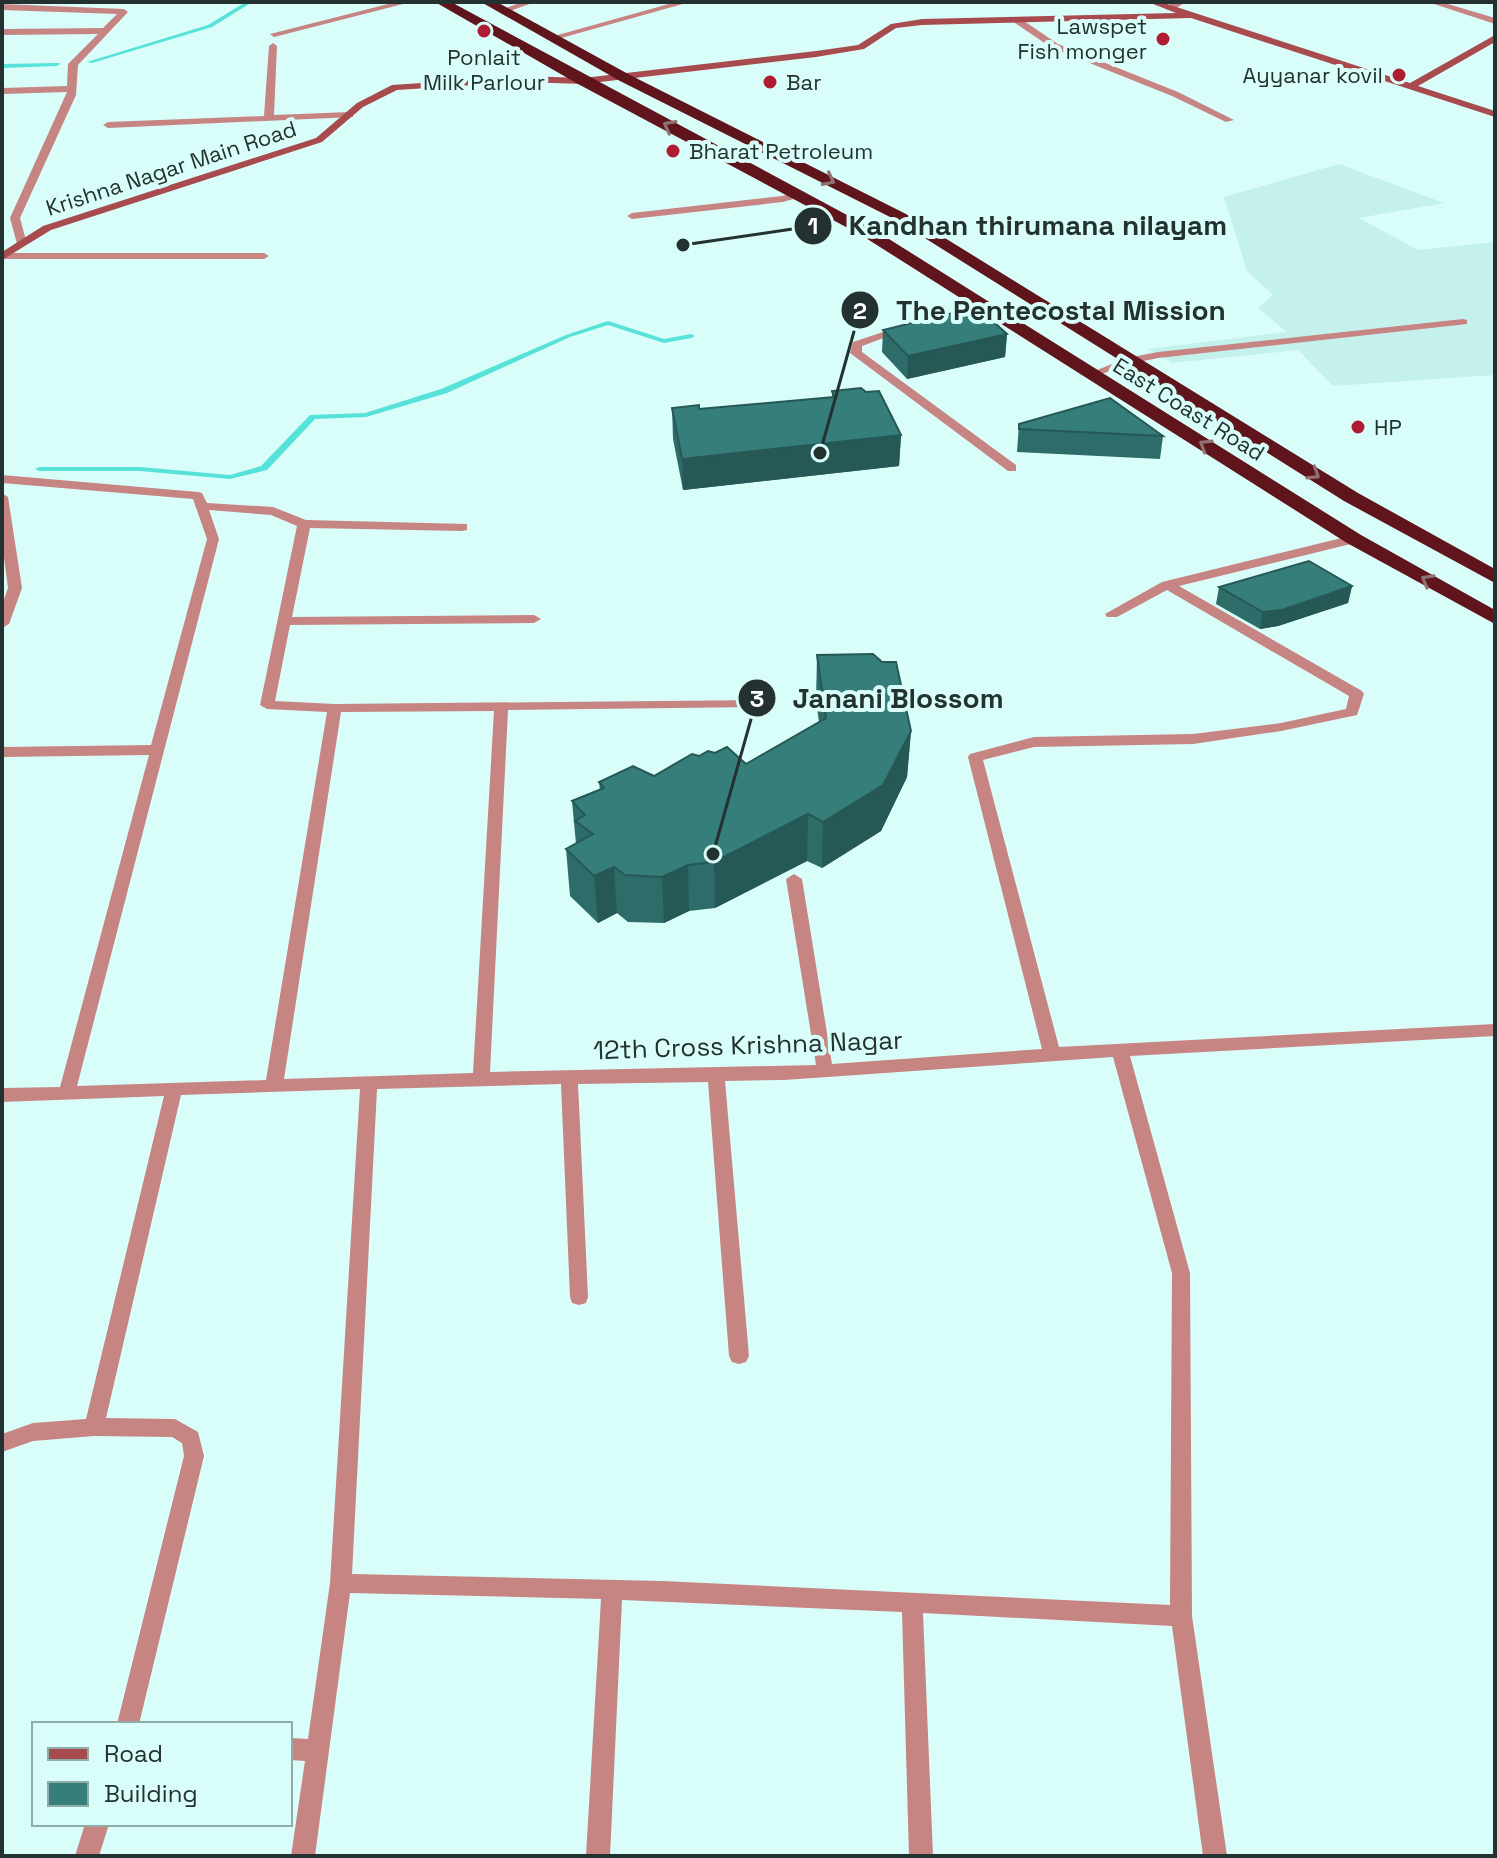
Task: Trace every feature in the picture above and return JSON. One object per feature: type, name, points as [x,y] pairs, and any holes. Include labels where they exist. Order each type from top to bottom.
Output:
[{"type":"highway","name":"East Coast Road","points":[[441,2],[867,232],[979,308],[1093,374],[1354,539],[1495,618]]},
{"type":"highway","name":"East Coast Road","points":[[494,6],[625,78],[901,217],[1351,497],[1495,577]]},
{"type":"street","points":[[274,34],[407,2]]},
{"type":"street","points":[[494,6],[531,2]]},
{"type":"street","points":[[551,38],[686,2]]},
{"type":"street","points":[[1152,2],[1495,114]]},
{"type":"street","points":[[1170,8],[1182,2]]},
{"type":"street","points":[[1432,2],[1495,21]]},
{"type":"street","points":[[8,5],[124,12],[73,64],[71,89],[15,218],[22,244]]},
{"type":"street","name":"Krishna Nagar Main Road","points":[[2,257],[47,228],[319,140],[360,105],[395,87],[523,79],[583,81],[625,78],[861,47],[894,26],[922,22],[1193,15]]},
{"type":"street","points":[[1015,19],[1055,46],[1175,94],[1229,120]]},
{"type":"street","points":[[2,32],[106,31]]},
{"type":"street","points":[[1410,87],[1495,38]]},
{"type":"street","points":[[269,118],[273,46]]},
{"type":"street","points":[[2,91],[71,89]]},
{"type":"street","points":[[108,125],[350,115]]},
{"type":"street","points":[[632,216],[783,199],[800,194]]},
{"type":"street","points":[[2,257],[264,256]]},
{"type":"street","points":[[1093,374],[1131,360],[1463,322]]},
{"type":"street","points":[[914,326],[871,337],[857,344],[856,353],[1012,468]]},
{"type":"street","points":[[2,479],[198,496],[213,539],[67,1093]]},
{"type":"street","points":[[2,497],[15,588],[2,624]]},
{"type":"street","points":[[201,506],[273,511],[304,524],[462,527]]},
{"type":"street","points":[[304,524],[267,705],[335,708],[758,703]]},
{"type":"street","points":[[1112,614],[1167,585],[1354,539]]},
{"type":"street","points":[[1052,1055],[975,757],[1034,742],[1193,739],[1281,727],[1352,712],[1357,694],[1167,585]]},
{"type":"street","points":[[284,621],[534,619]]},
{"type":"street","points":[[481,1079],[501,706]]},
{"type":"street","points":[[274,1086],[335,708]]},
{"type":"street","points":[[2,752],[157,750]]},
{"type":"street","points":[[794,879],[825,1071]]},
{"type":"street","name":"12th Cross Krishna Nagar","points":[[2,1095],[825,1071],[1495,1030]]},
{"type":"street","points":[[1120,1051],[1181,1273],[1181,1616],[1215,1856]]},
{"type":"street","points":[[716,1075],[739,1356]]},
{"type":"street","points":[[569,1077],[579,1297]]},
{"type":"street","points":[[303,1856],[341,1583],[369,1082]]},
{"type":"street","points":[[94,1427],[174,1089]]},
{"type":"street","points":[[2,1443],[33,1432],[94,1427],[175,1428],[191,1438],[194,1456],[128,1722]]},
{"type":"street","points":[[341,1583],[612,1590],[1181,1616]]},
{"type":"street","points":[[598,1856],[612,1590]]},
{"type":"street","points":[[912,1603],[921,1856]]},
{"type":"street","points":[[292,1749],[318,1750]]},
{"type":"street","points":[[87,1856],[96,1826]]},
{"type":"shaded area","points":[[1339,164],[1444,203],[1359,218],[1418,250],[1495,242],[1495,375],[1333,386],[1298,350],[1172,363],[1147,349],[1287,332],[1258,308],[1273,295],[1247,271],[1224,197]]},
{"type":"building","points":[[977,307],[1007,334],[908,356],[883,330]]},
{"type":"building","points":[[861,388],[866,392],[879,391],[901,435],[682,459],[672,408],[699,405],[699,409],[834,397],[832,391]]},
{"type":"building","points":[[1110,398],[1163,436],[1019,429],[1019,424]]},
{"type":"building","points":[[1309,561],[1352,586],[1282,610],[1263,612],[1219,587]]},
{"type":"building","points":[[873,654],[882,662],[896,662],[911,731],[883,785],[823,822],[808,814],[714,862],[688,865],[662,877],[625,875],[614,867],[594,876],[566,849],[593,834],[575,821],[585,815],[572,801],[604,788],[599,782],[633,766],[654,776],[692,754],[715,753],[727,747],[746,764],[826,718],[817,655]]},
{"type":"waterway","points":[[90,62],[210,26],[246,4]]},
{"type":"waterway","points":[[2,66],[57,64]]},
{"type":"waterway","points":[[39,469],[140,469],[230,477],[264,468],[313,417],[366,415],[444,391],[568,336],[608,323],[664,341],[691,336]]},
{"type":"place","name":"Ponlait Milk Parlour","points":[[484,31]]},
{"type":"place","name":"Lawspet Fish monger","points":[[1163,39]]},
{"type":"place","name":"Ayyanar kovil","points":[[1399,75]]},
{"type":"place","name":"Bar","points":[[770,82]]},
{"type":"place","name":"Bharat Petroleum","points":[[673,151]]},
{"type":"place","name":"Kandhan thirumana nilayam","points":[[683,245]]},
{"type":"place","name":"HP","points":[[1358,427]]},
{"type":"place","name":"The Pentecostal Mission","points":[[820,453]]},
{"type":"place","name":"Janani Blossom","points":[[713,854]]}]
